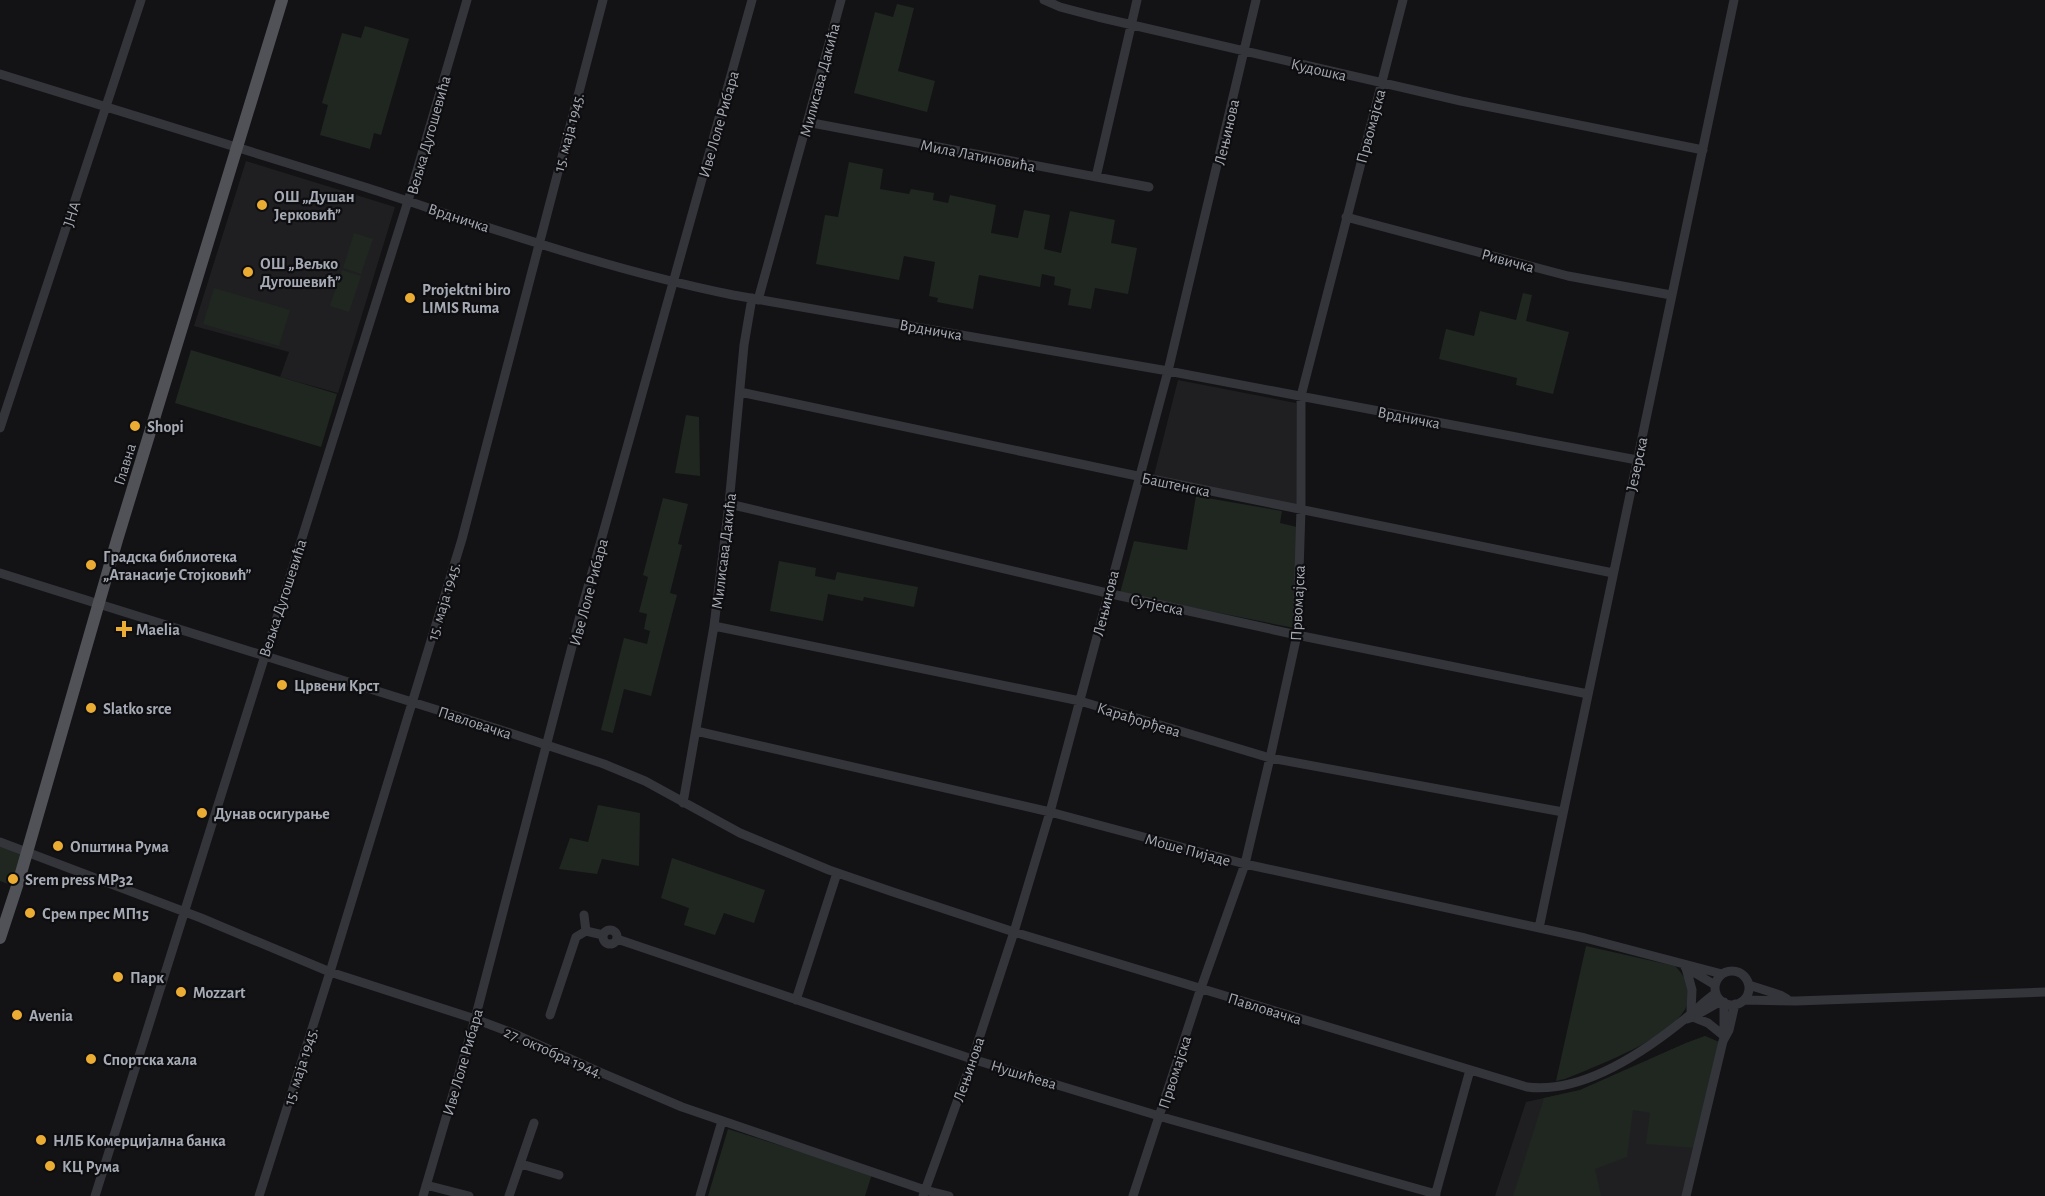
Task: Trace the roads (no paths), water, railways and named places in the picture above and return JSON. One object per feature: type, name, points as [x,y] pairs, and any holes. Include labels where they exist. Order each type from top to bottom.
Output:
[{"type":"main road","name":"Главна","points":[[0,938],[282,0]]},
{"type":"street","name":"ЈНА","points":[[0,428],[141,0]]},
{"type":"street","name":"Вељка Дугошевића","points":[[95,1196],[408,201],[467,0]]},
{"type":"street","name":"15. маја 1945.","points":[[259,1196],[330,972],[465,528],[603,0]]},
{"type":"street","name":"Иве Лоле Рибара","points":[[423,1196],[475,1019],[581,612],[752,0]]},
{"type":"street","name":"Милисава Дакића","points":[[684,803],[714,626],[729,504],[744,345],[755,299],[841,0]]},
{"type":"street","name":"Кудошка","points":[[1044,0],[1060,7],[1472,104],[1703,150]]},
{"type":"street","points":[[1096,177],[1137,0]]},
{"type":"street","name":"Лењинова","points":[[924,1193],[972,1059],[1050,813],[1168,371],[1256,0]]},
{"type":"street","name":"Првомајска","points":[[1133,1196],[1201,988],[1245,864],[1270,758],[1297,635],[1301,509],[1301,396],[1403,0]]},
{"type":"street","name":"Језерска","points":[[1539,928],[1734,0]]},
{"type":"street","name":"Врдничка","points":[[0,74],[238,146],[538,243],[674,282],[755,299],[1168,371],[1637,460]]},
{"type":"street","name":"Мила Латиновића","points":[[807,122],[1149,188]]},
{"type":"street","name":"Ривичка","points":[[1346,218],[1568,276],[1671,295]]},
{"type":"street","name":"Баштенска","points":[[740,392],[1613,573]]},
{"type":"street","name":"Сутјеска","points":[[729,504],[1107,594],[1588,694]]},
{"type":"street","name":"Павловачка","points":[[0,573],[547,745],[630,774],[740,833],[837,873],[1014,932],[1527,1087],[1561,1086],[1612,1067],[1638,1052],[1719,995],[1722,974]]},
{"type":"street","name":"Карађорђева","points":[[714,626],[1080,701],[1270,758],[1563,812]]},
{"type":"street","name":"Моше Пијаде","points":[[696,731],[1050,813],[1245,864],[1640,951],[1683,966],[1722,974]]},
{"type":"street","name":"27. октобра 1944.","points":[[0,842],[186,912],[330,972],[515,1034],[647,1093],[722,1121],[924,1193],[949,1196]]},
{"type":"street","points":[[796,1000],[837,873]]},
{"type":"street","points":[[550,1015],[576,938],[586,930],[584,915]]},
{"type":"street","name":"Нушићева","points":[[586,930],[603,935],[604,941],[608,944],[614,943],[617,939],[972,1059],[1435,1195]]},
{"type":"street","points":[[1683,966],[1692,990],[1690,1016],[1711,1025],[1723,1038]]},
{"type":"street","name":"Моше Пијаде","points":[[1683,966],[1719,995]]},
{"type":"street","points":[[1722,974],[1726,971],[1736,971],[1745,976],[1749,985],[1744,1000]]},
{"type":"street","points":[[1749,985],[1796,1001],[2045,992]]},
{"type":"street","points":[[1719,995],[1735,1004]]},
{"type":"street","points":[[1686,1196],[1723,1038],[1719,995]]},
{"type":"street","points":[[1735,1004],[1744,1000],[1787,999]]},
{"type":"street","points":[[1723,1038],[1729,1030],[1735,1004]]},
{"type":"street","points":[[1435,1195],[1470,1070]]},
{"type":"street","points":[[700,1196],[722,1121]]},
{"type":"street","points":[[509,1196],[534,1122]]},
{"type":"street","points":[[521,1164],[559,1175]]},
{"type":"street","points":[[426,1185],[469,1196]]},
{"type":"place","name":"ОШ „Душан Јерковић”","points":[[262,205]]},
{"type":"place","name":"ОШ „Вељко Дугошевић”","points":[[248,272]]},
{"type":"place","name":"Projektni biro LIMIS Ruma","points":[[410,298]]},
{"type":"place","name":"Shopi","points":[[135,426]]},
{"type":"place","name":"Градска библиотека „Атанасије Стојковић”","points":[[91,565]]},
{"type":"place","name":"Maelia","points":[[124,629]]},
{"type":"place","name":"Црвени Крст","points":[[282,685]]},
{"type":"place","name":"Slatko srce","points":[[91,708]]},
{"type":"place","name":"Дунав осигурање","points":[[202,813]]},
{"type":"place","name":"Општина Рума","points":[[58,846]]},
{"type":"place","name":"Srem press MP32","points":[[13,879]]},
{"type":"place","name":"Срем прес МП15","points":[[30,913]]},
{"type":"place","name":"Парк","points":[[118,977]]},
{"type":"place","name":"Mozzart","points":[[181,992]]},
{"type":"place","name":"Avenia","points":[[17,1015]]},
{"type":"place","name":"Спортска хала","points":[[91,1059]]},
{"type":"place","name":"НЛБ Комерцијална банка","points":[[41,1140]]},
{"type":"place","name":"КЦ Рума","points":[[50,1166]]}]
